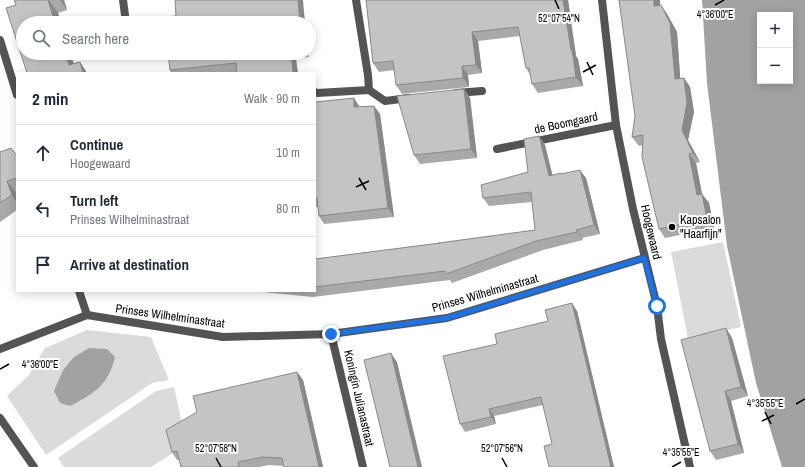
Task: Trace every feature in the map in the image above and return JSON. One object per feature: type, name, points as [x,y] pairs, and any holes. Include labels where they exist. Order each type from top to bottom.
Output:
[{"type":"street","points":[[123,0],[125,16]]},
{"type":"street","points":[[356,0],[369,90]]},
{"type":"street","name":"Hoogewaard","points":[[602,0],[616,125],[644,258],[657,306],[661,340],[690,467]]},
{"type":"street","points":[[0,40],[16,92]]},
{"type":"street","points":[[316,92],[369,90],[385,101],[415,98]]},
{"type":"street","points":[[444,95],[482,91]]},
{"type":"street","name":"de Boomgaard","points":[[497,150],[616,125]]},
{"type":"street","name":"Prinses Wilhelminastraat","points":[[0,349],[87,316],[223,337],[331,334],[447,318],[644,258]]},
{"type":"street","points":[[79,292],[87,316]]},
{"type":"street","name":"Koningin Julianastraat","points":[[331,334],[363,467]]},
{"type":"street","points":[[0,418],[34,467]]},
{"type":"shaded area","points":[[702,0],[805,0],[805,467],[782,467],[756,383],[727,246],[707,83]]},
{"type":"shaded area","points":[[723,242],[741,327],[688,339],[671,252]]},
{"type":"shaded area","points":[[87,330],[151,337],[169,380],[152,383],[46,455],[7,396],[28,376],[45,348]]},
{"type":"shaded area","points":[[89,348],[107,349],[115,357],[109,374],[99,387],[86,397],[70,406],[60,403],[54,391],[63,370],[74,357]]},
{"type":"shaded area","points":[[174,387],[183,428],[173,453],[151,467],[64,467],[58,458],[156,391]]},
{"type":"building","points":[[14,0],[48,0],[53,16],[16,16],[16,39],[6,8],[16,5]]},
{"type":"building","points":[[175,0],[298,0],[299,16],[176,16]]},
{"type":"building","points":[[366,0],[563,0],[576,77],[532,84],[529,68],[526,68],[518,27],[472,32],[476,65],[462,66],[463,78],[396,85],[393,61],[373,63]]},
{"type":"building","points":[[619,0],[654,0],[654,6],[661,5],[670,23],[675,79],[684,78],[687,103],[682,130],[693,153],[689,154],[697,195],[702,194],[707,219],[659,229],[642,157],[643,135],[632,137],[635,116]]},
{"type":"building","points":[[23,60],[67,60],[69,65],[80,62],[83,72],[27,72]]},
{"type":"building","points":[[169,60],[292,60],[293,72],[237,72],[236,63],[170,70]]},
{"type":"building","points":[[464,89],[471,149],[414,155],[397,96]]},
{"type":"building","points":[[354,98],[354,107],[374,106],[388,208],[319,216],[316,198],[316,102]]},
{"type":"building","points":[[539,136],[549,176],[580,170],[594,225],[576,230],[577,232],[536,241],[446,274],[445,271],[316,287],[316,259],[535,230],[531,192],[483,198],[481,185],[528,172],[524,139]]},
{"type":"building","points":[[11,148],[16,155],[16,178],[7,181],[12,195],[0,203],[0,152]]},
{"type":"building","points":[[572,303],[611,467],[549,467],[544,446],[552,444],[541,397],[489,409],[491,417],[460,424],[443,356],[497,344],[495,334],[548,321],[545,310]]},
{"type":"building","points":[[726,328],[741,387],[725,391],[738,444],[710,451],[681,340]]},
{"type":"building","points":[[391,353],[418,467],[390,467],[364,360]]},
{"type":"building","points":[[297,372],[319,467],[284,467],[282,458],[263,457],[238,462],[239,467],[181,467],[177,451],[172,452],[166,430],[197,412],[193,396]]},
{"type":"place","name":"Kapsalon \"Haarfijn\"","points":[[672,227]]},
{"type":"route","points":[[331,334],[447,318],[644,258],[657,306]]}]
